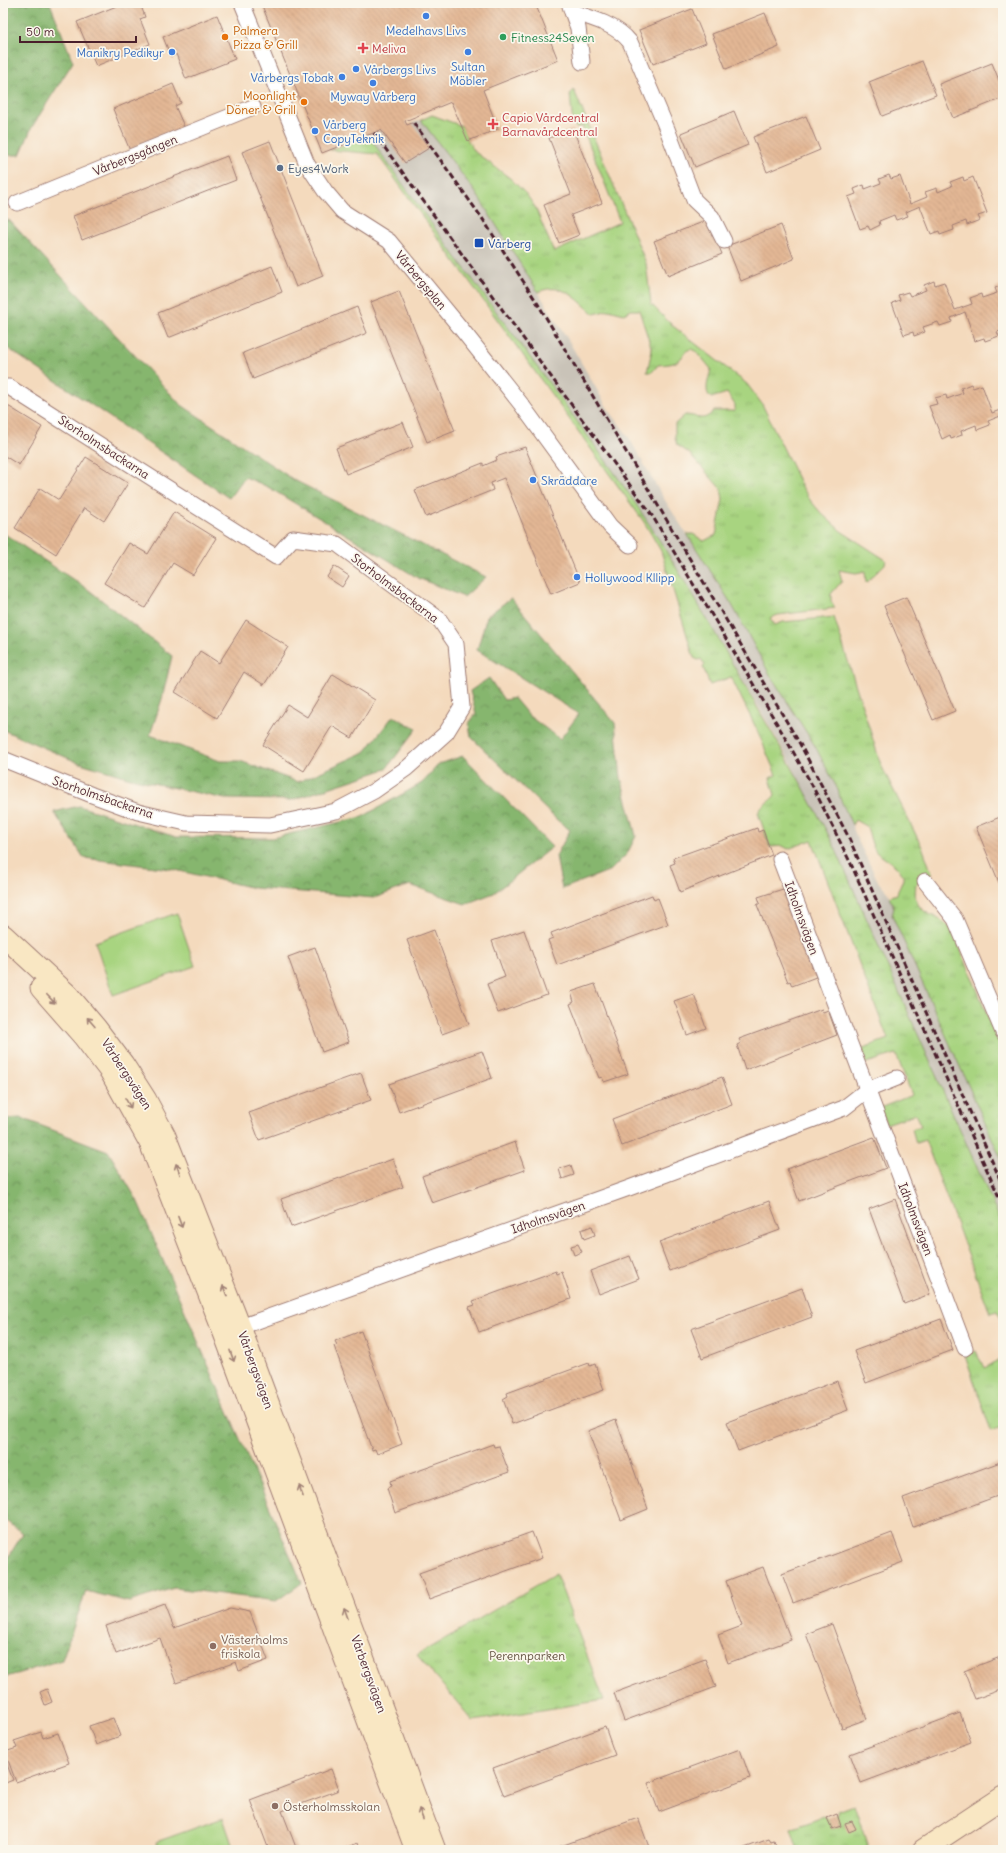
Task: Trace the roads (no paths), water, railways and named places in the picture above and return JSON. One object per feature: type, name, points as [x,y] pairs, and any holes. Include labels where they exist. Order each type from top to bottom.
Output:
[{"type":"street","name":"Vårbergsplan","points":[[242,3],[307,164],[325,191],[342,211],[389,241],[521,404],[610,526],[630,545]]},
{"type":"street","points":[[570,7],[578,28],[582,62]]},
{"type":"street","points":[[570,7],[623,32],[630,42],[667,129],[694,200],[712,217],[724,241]]},
{"type":"street","name":"Vårbergsgången","points":[[17,203],[253,107]]},
{"type":"street","name":"Storholmsbackarna","points":[[3,387],[10,387],[276,557],[293,538],[337,544],[439,619],[456,644],[462,707],[446,733],[407,768],[374,791],[336,811],[270,825],[186,823],[151,815],[92,796],[3,760]]},
{"type":"street","name":"Idholmsvägen","points":[[780,859],[965,1348]]},
{"type":"street","points":[[925,881],[955,919],[1003,1032]]},
{"type":"street","name":"Vårbergsvägen","points":[[3,935],[68,996],[96,1028],[123,1064],[146,1100],[165,1136],[416,1850]]},
{"type":"street","name":"Vårbergsvägen","points":[[3,952],[25,971],[57,1004],[110,1071],[150,1143],[232,1330],[435,1850]]},
{"type":"street","name":"Idholmsvägen","points":[[232,1330],[629,1188],[844,1108],[867,1090],[897,1078]]},
{"type":"street","points":[[923,1850],[1003,1797]]},
{"type":"railway","points":[[414,123],[482,218],[538,304],[800,744],[848,836],[1003,1186]]},
{"type":"railway","points":[[374,133],[653,517],[779,727],[812,785],[851,864],[1003,1206]]},
{"type":"place","name":"Medelhavs Livs","points":[[426,16]]},
{"type":"place","name":"Palmera Pizza & Grill","points":[[225,37]]},
{"type":"place","name":"Fitness24Seven","points":[[503,37]]},
{"type":"place","name":"Meliva","points":[[363,48]]},
{"type":"place","name":"Manikry Pedikyr","points":[[172,52]]},
{"type":"place","name":"Sultan Möbler","points":[[468,52]]},
{"type":"place","name":"Vårbergs Livs","points":[[356,69]]},
{"type":"place","name":"Vårbergs Tobak","points":[[342,77]]},
{"type":"place","name":"Myway Vårberg","points":[[373,83]]},
{"type":"place","name":"Moonlight Döner & Grill","points":[[304,102]]},
{"type":"place","name":"Capio Vårdcentral Barnavårdcentral","points":[[493,124]]},
{"type":"place","name":"Vårberg CopyTeknik","points":[[315,131]]},
{"type":"place","name":"Eyes4Work","points":[[280,168]]},
{"type":"place","name":"Vårberg","points":[[479,243]]},
{"type":"place","name":"Skräddare","points":[[533,480]]},
{"type":"place","name":"Hollywood Kllipp","points":[[577,577]]},
{"type":"place","name":"Västerholms friskola","points":[[213,1646]]},
{"type":"place","name":"Österholmsskolan","points":[[275,1806]]},
{"type":"park label","name":"Perennparken","points":[[527,1655]]}]
